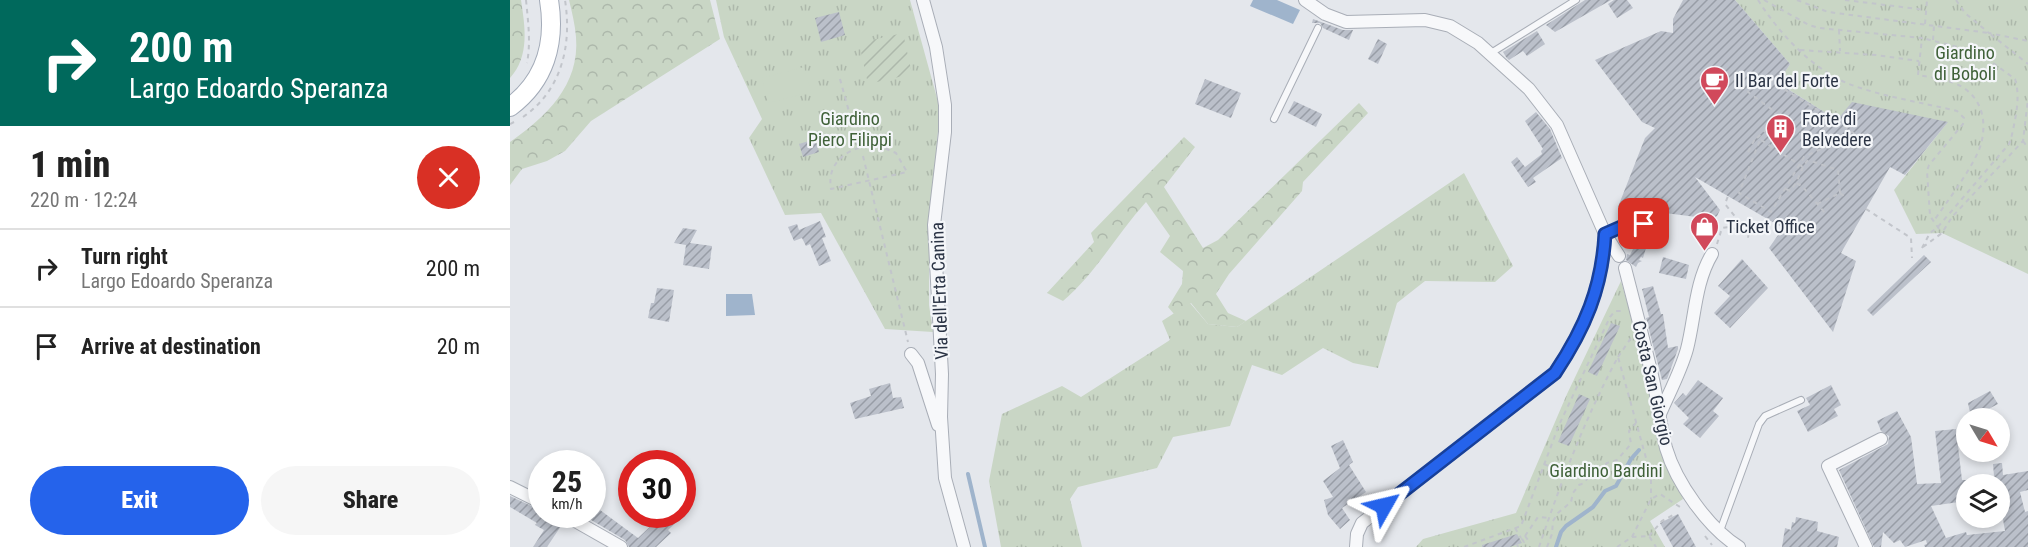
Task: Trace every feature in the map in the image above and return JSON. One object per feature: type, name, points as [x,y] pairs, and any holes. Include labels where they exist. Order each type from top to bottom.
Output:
[{"type":"main road","points":[[510,107],[523,98],[540,76],[550,47],[549,0]]},
{"type":"street","name":"Via dell'Erta Canina","points":[[923,0],[936,47],[945,105],[945,132],[934,225],[943,440],[945,478],[964,547]]},
{"type":"street","name":"Costa San Giorgio","points":[[1305,0],[1321,22],[1425,20],[1450,26],[1491,53],[1529,89],[1557,125],[1605,234],[1622,262],[1637,312],[1666,447],[1675,472],[1700,509],[1720,532],[1739,547]]},
{"type":"street","points":[[1356,547],[1357,534],[1362,523],[1555,373],[1572,346],[1592,304],[1604,261],[1605,234]]},
{"type":"street","points":[[1660,414],[1686,352],[1696,298],[1707,262],[1712,254]]},
{"type":"street","name":"Via dell'Erta Canina","points":[[911,354],[918,363],[943,440]]},
{"type":"street","points":[[1866,547],[1826,467],[1881,439]]},
{"type":"street","points":[[510,487],[528,496]]},
{"type":"street","points":[[588,528],[621,547]]},
{"type":"lane","points":[[1491,53],[1576,0]]},
{"type":"lane","points":[[1274,119],[1321,22]]},
{"type":"lane","points":[[1605,234],[1630,223],[1644,224]]},
{"type":"lane","points":[[1720,532],[1760,424],[1765,416],[1801,400]]},
{"type":"path","points":[[525,71],[529,51],[526,0]]},
{"type":"path","points":[[1758,0],[1800,50],[1817,65],[1847,83],[1962,114],[1963,124],[1929,165],[1927,171],[1930,216],[1942,233]]},
{"type":"path","points":[[1764,0],[1809,25],[1819,28],[1922,38],[1978,52],[2015,79],[2017,105],[2009,144],[1937,228],[1930,233],[1922,248],[1942,233],[1952,217],[2023,141],[2028,99]]},
{"type":"path","points":[[1797,0],[1823,11],[1989,33],[2028,41]]},
{"type":"path","points":[[1845,0],[1926,10]]},
{"type":"path","points":[[1924,25],[1927,0]]},
{"type":"path","points":[[1956,0],[1965,13],[2028,64]]},
{"type":"path","points":[[1933,40],[1934,27]]},
{"type":"path","points":[[1839,30],[1840,52]]},
{"type":"path","points":[[1922,38],[1918,75],[1960,86],[1980,103],[1982,112],[1979,150],[1933,222]]},
{"type":"path","points":[[1800,50],[1876,54],[1920,62]]},
{"type":"path","points":[[1785,189],[1790,191],[1796,183],[1804,158],[1855,134],[1768,79],[1757,75],[1748,86],[1748,92],[1774,111],[1778,118],[1821,149]]},
{"type":"path","points":[[840,79],[859,148]]},
{"type":"path","points":[[1748,152],[1757,138],[1778,118]]},
{"type":"path","points":[[1813,144],[1832,119]]},
{"type":"path","points":[[1750,134],[1802,166]]},
{"type":"path","points":[[1757,138],[1739,193],[1771,212],[1802,166],[1811,160],[1838,170],[1840,193],[1845,197]]},
{"type":"path","points":[[2023,141],[2028,148]]},
{"type":"path","points":[[877,145],[891,150],[896,153],[907,172],[831,189],[830,174],[837,162],[849,152],[859,148],[877,145]]},
{"type":"path","points":[[863,156],[911,354]]},
{"type":"path","points":[[1796,183],[1802,186],[1825,213]]},
{"type":"path","points":[[1817,204],[1840,193]]},
{"type":"path","points":[[1720,237],[1722,228],[1727,226],[1735,228],[1748,237],[1749,234],[1725,204],[1728,196]]},
{"type":"path","points":[[1866,209],[1911,238],[1912,258]]},
{"type":"path","points":[[1947,215],[1952,217]]},
{"type":"path","points":[[1464,547],[1521,526],[1559,425],[1610,317],[1615,311],[1625,311],[1629,317]]},
{"type":"path","points":[[1539,547],[1565,473],[1606,380],[1634,333],[1637,344]]},
{"type":"path","points":[[1617,547],[1632,537],[1651,499],[1651,476],[1618,357]]},
{"type":"path","points":[[1547,547],[1552,534],[1553,521],[1558,513],[1571,502],[1579,485],[1584,483],[1594,469],[1602,468],[1607,463],[1617,460],[1625,452],[1631,444],[1629,431],[1636,423]]},
{"type":"path","points":[[1544,464],[1565,473]]},
{"type":"path","points":[[1651,499],[1660,494],[1689,512]]},
{"type":"path","points":[[1673,503],[1677,497]]},
{"type":"path","points":[[1632,537],[1649,536],[1662,521],[1674,514]]},
{"type":"path","points":[[1515,528],[1522,539],[1538,517],[1549,518]]},
{"type":"path","points":[[1700,529],[1712,545]]},
{"type":"path","points":[[1649,536],[1656,547]]},
{"type":"green space","points":[[510,0],[521,0],[525,41],[521,60],[510,78]]},
{"type":"green space","points":[[569,0],[710,0],[720,39],[591,121],[565,151],[547,161],[522,169],[510,185],[510,142],[548,110],[566,85],[572,70],[576,54],[576,37]]},
{"type":"green space","name":"Giardino Piero Filippi","points":[[716,0],[910,0],[940,109],[929,231],[929,305],[933,332],[885,329],[821,213],[785,215],[749,138],[762,119],[724,37]]},
{"type":"green space","name":"Giardino di Boboli","points":[[1735,0],[2028,0],[2028,274],[1942,233],[1916,234],[1894,190],[1947,123],[1854,131],[1769,77],[1786,70],[1790,64]]},
{"type":"green space","points":[[903,33],[912,74],[868,84],[859,43]]},
{"type":"green space","points":[[804,67],[811,92],[768,103],[762,78]]},
{"type":"green space","points":[[1359,103],[1368,113],[1303,182],[1302,191],[1229,274],[1216,294],[1228,313],[1246,321],[1237,327],[1208,324],[1191,303],[1174,314],[1168,307],[1182,284],[1183,271],[1160,252],[1170,236],[1146,202],[1075,290],[1063,301],[1047,293],[1094,242],[1091,233],[1184,137],[1195,147],[1164,187],[1203,248],[1218,240]]},
{"type":"green space","points":[[1464,173],[1513,266],[1495,282],[1425,281],[1397,303],[1378,368],[1353,363],[1323,348],[1282,375],[1252,365],[1230,426],[1173,437],[1157,468],[1078,487],[1070,499],[1082,547],[1001,547],[989,481],[1002,414],[1062,386],[1081,397],[1170,340],[1162,321],[1190,303],[1208,324],[1237,327]]},
{"type":"green space","name":"Giardino Bardini","points":[[1621,281],[1683,499],[1650,521],[1665,547],[1416,547],[1423,539],[1516,513],[1567,394]]},
{"type":"water","points":[[1253,0],[1277,0],[1300,10],[1293,24],[1250,6]]},
{"type":"water","points":[[726,294],[752,294],[755,315],[726,316]]},
{"type":"building","points":[[1585,0],[1611,0],[1555,32],[1546,25]]},
{"type":"building","points":[[1614,0],[1627,0],[1633,8],[1617,18],[1608,4]]},
{"type":"building","name":"Forte di Belvedere","points":[[1683,0],[1735,0],[1790,64],[1778,83],[1837,120],[1852,102],[1948,122],[1905,175],[1890,167],[1841,253],[1856,261],[1833,332],[1769,248],[1783,228],[1695,177],[1720,210],[1712,219],[1618,207],[1645,138],[1655,128],[1642,122],[1595,60],[1661,31],[1673,33],[1673,19]]},
{"type":"building","points":[[839,12],[845,35],[821,42],[815,18]]},
{"type":"building","points":[[1313,19],[1343,30],[1353,30],[1349,40],[1323,28],[1320,23],[1312,23]]},
{"type":"building","points":[[1537,31],[1545,44],[1527,56],[1523,51],[1509,60],[1506,57],[1503,52]]},
{"type":"building","points":[[1378,39],[1387,44],[1378,64],[1368,59]]},
{"type":"building","points":[[1205,79],[1241,93],[1231,118],[1195,104]]},
{"type":"building","points":[[1294,101],[1322,114],[1316,127],[1288,113]]},
{"type":"building","points":[[1536,112],[1550,129],[1562,158],[1533,178],[1536,182],[1528,187],[1511,162],[1517,157],[1525,167],[1542,154],[1543,149],[1525,121]]},
{"type":"building","points":[[815,139],[819,152],[803,157],[799,144]]},
{"type":"building","points":[[820,221],[826,237],[822,238],[831,261],[819,266],[810,244],[806,246],[802,238],[794,241],[788,227],[797,224],[799,230]]},
{"type":"building","points":[[683,228],[697,230],[690,243],[712,246],[709,269],[683,265],[686,245],[674,243]]},
{"type":"building","points":[[1638,239],[1648,241],[1643,258],[1639,260],[1642,261],[1636,267],[1626,260],[1627,254],[1630,255]]},
{"type":"building","points":[[1924,255],[1931,262],[1873,316],[1867,310]]},
{"type":"building","points":[[1663,257],[1689,265],[1686,279],[1659,273]]},
{"type":"building","points":[[1742,259],[1768,288],[1730,328],[1714,313],[1730,296],[1718,286]]},
{"type":"building","points":[[1653,286],[1661,314],[1663,314],[1668,348],[1678,346],[1667,379],[1662,380],[1646,318],[1649,317],[1642,289]]},
{"type":"building","points":[[657,288],[674,290],[669,322],[648,318]]},
{"type":"building","points":[[1611,323],[1620,326],[1597,376],[1588,372]]},
{"type":"building","points":[[1698,380],[1723,398],[1713,411],[1719,416],[1700,438],[1683,424],[1689,418],[1674,403],[1683,393],[1686,396]]},
{"type":"building","points":[[890,383],[893,398],[901,397],[904,408],[855,419],[850,403],[871,396],[869,389]]},
{"type":"building","points":[[1831,385],[1841,405],[1834,409],[1838,416],[1808,432],[1797,411],[1810,405],[1806,398]]},
{"type":"building","points":[[1990,391],[1998,404],[1990,408],[1969,408],[1968,403]]},
{"type":"building","points":[[1579,394],[1590,399],[1569,446],[1558,442]]},
{"type":"building","points":[[1897,411],[1911,437],[1917,484],[1941,483],[1935,431],[1956,429],[1956,462],[1960,462],[1961,474],[1956,474],[1956,502],[1931,506],[1946,538],[1966,532],[1967,535],[2005,531],[2004,528],[2010,528],[2009,474],[2028,471],[2028,490],[2020,492],[2025,512],[2028,511],[2028,547],[1925,547],[1926,540],[1905,547],[1900,540],[1894,543],[1883,532],[1881,547],[1874,547],[1839,470],[1888,444],[1889,436],[1881,431],[1877,421]]},
{"type":"building","points":[[1343,440],[1353,462],[1349,465],[1366,492],[1342,508],[1350,520],[1340,529],[1328,515],[1324,500],[1333,497],[1323,481],[1340,468],[1331,446]]},
{"type":"building","points":[[2002,463],[2003,474],[1994,474],[1993,464]]},
{"type":"building","points":[[510,496],[528,504],[528,518],[510,507]]},
{"type":"building","points":[[606,514],[618,523],[618,528],[624,528],[638,538],[649,528],[670,528],[668,530],[671,533],[656,547],[629,547],[625,540],[605,528]]},
{"type":"building","points":[[1678,514],[1696,547],[1673,547],[1660,523]]},
{"type":"building","points":[[1796,517],[1818,522],[1817,531],[1839,537],[1837,547],[1782,547],[1785,528],[1791,530],[1792,522],[1795,523]]},
{"type":"building","points":[[540,528],[560,528],[547,547],[533,547],[544,530]]},
{"type":"building","points":[[1517,534],[1522,543],[1510,547],[1482,547],[1482,545]]},
{"type":"waterway","points":[[1556,547],[1561,532],[1566,526],[1593,507],[1605,491],[1616,486],[1631,459],[1639,450]]},
{"type":"waterway","points":[[968,474],[985,547]]},
{"type":"place","name":"Il Bar del Forte","points":[[1714,106]]},
{"type":"place","name":"Forte di Belvedere","points":[[1781,154]]},
{"type":"place","name":"Ticket Office","points":[[1705,252]]},
{"type":"route","points":[[1384,506],[1555,373],[1572,346],[1592,304],[1604,261],[1605,234],[1630,223],[1644,224]]}]
